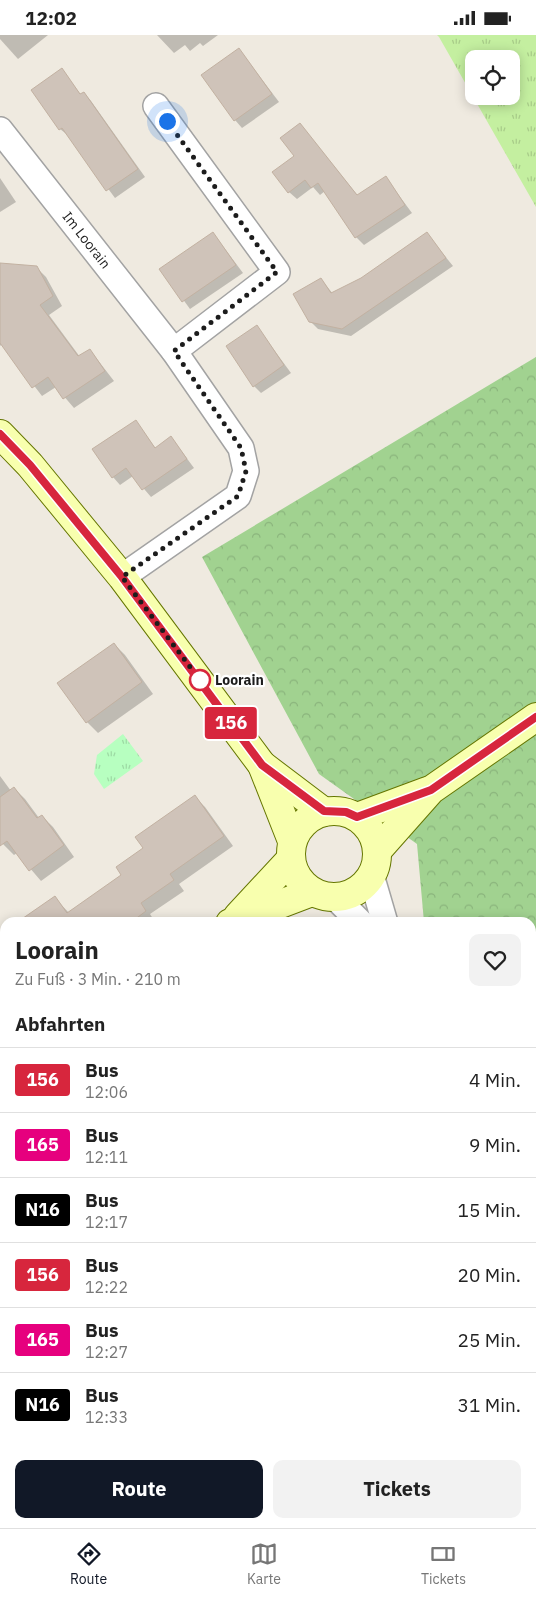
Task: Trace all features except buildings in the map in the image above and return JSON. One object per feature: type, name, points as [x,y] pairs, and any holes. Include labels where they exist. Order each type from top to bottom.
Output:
[{"type":"main road","points":[[0,434],[30,465],[122,577],[262,765],[324,811]]},
{"type":"main road","points":[[357,817],[431,790],[536,717]]},
{"type":"main road","points":[[262,765],[291,850],[298,878],[323,894]]},
{"type":"main road","points":[[245,917],[323,894],[352,893],[360,889],[374,863],[431,790]]},
{"type":"main road","points":[[235,917],[291,850],[304,822],[324,811],[341,811],[357,817],[371,831],[374,863]]},
{"type":"street","points":[[156,105],[277,272],[174,351]]},
{"type":"street","name":"Im Loorain","points":[[0,130],[174,351],[241,448],[246,471],[238,496],[122,577]]},
{"type":"street","points":[[374,863],[384,917]]},
{"type":"street","points":[[323,894],[353,917]]},
{"type":"green space","points":[[437,35],[536,35],[536,207],[478,105],[520,105],[520,50],[465,50],[465,83]]},
{"type":"green space","points":[[536,357],[536,917],[424,917],[417,844],[319,774],[202,557]]},
{"type":"green space","points":[[123,734],[143,761],[104,789],[94,774],[97,755]]},
{"type":"bus line","name":"156","points":[[0,434],[30,465],[122,577],[262,765],[324,811],[346,812],[357,817],[431,790],[536,717]]},
{"type":"place","name":"Loorain","points":[[200,680]]},
{"type":"route","points":[[167,121],[277,272],[174,351],[241,448],[246,471],[238,496],[212,516],[122,577],[200,680]]}]
